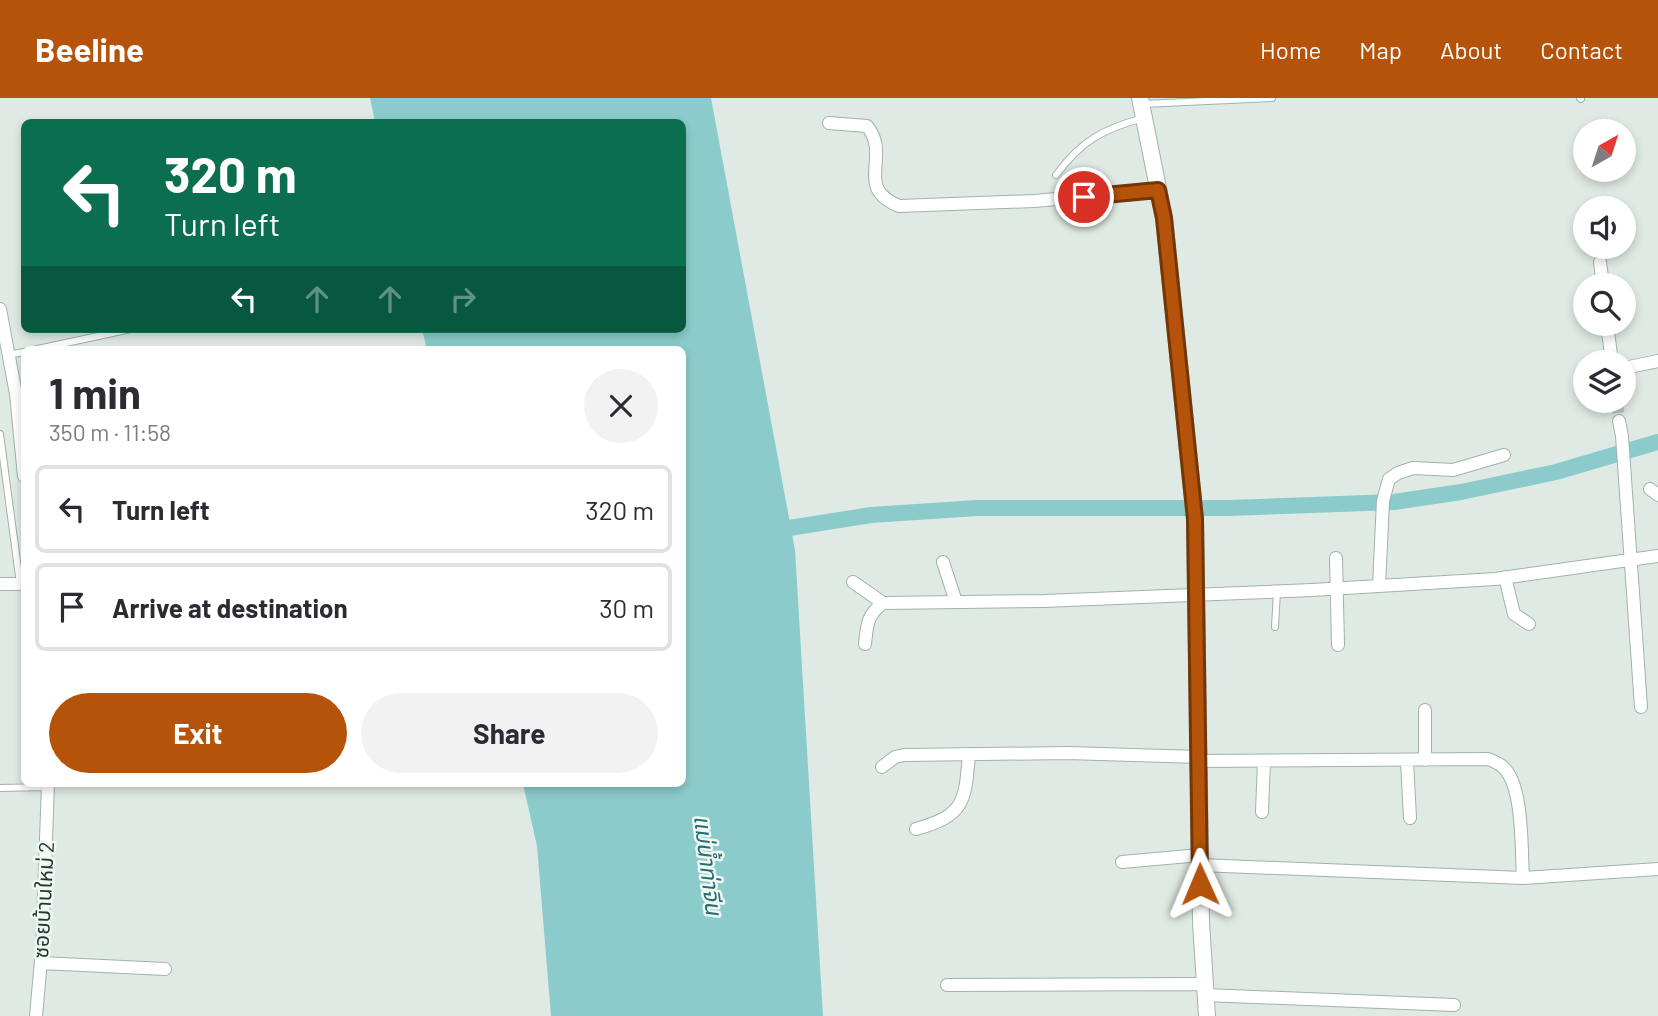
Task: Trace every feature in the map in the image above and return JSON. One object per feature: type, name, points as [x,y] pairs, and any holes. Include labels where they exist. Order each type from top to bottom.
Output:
[{"type":"street","points":[[1141,106],[1158,190],[1172,288],[1195,519],[1200,860],[1207,1016]]},
{"type":"street","points":[[829,123],[867,126],[875,136],[875,184],[878,194],[899,206],[1034,201],[1158,190]]},
{"type":"street","points":[[1600,262],[1601,273]]},
{"type":"street","points":[[0,309],[16,394],[21,445]]},
{"type":"street","points":[[1636,366],[1658,361]]},
{"type":"street","points":[[1619,421],[1624,454],[1641,707]]},
{"type":"street","points":[[1380,586],[1384,495],[1389,480],[1398,473],[1413,468],[1425,467],[1442,471],[1464,469],[1504,455]]},
{"type":"street","points":[[865,644],[868,619],[872,611],[883,603],[1044,601],[1336,589],[1505,577],[1658,556]]},
{"type":"street","points":[[1336,558],[1338,645]]},
{"type":"street","points":[[943,562],[956,602]]},
{"type":"street","points":[[1505,577],[1514,614],[1529,624]]},
{"type":"street","points":[[853,582],[883,603]]},
{"type":"street","points":[[0,584],[21,584]]},
{"type":"street","points":[[1425,710],[1425,760]]},
{"type":"street","points":[[882,767],[895,757],[904,755],[969,754],[1067,753],[1264,761],[1488,759],[1502,766],[1514,786],[1518,802],[1523,878]]},
{"type":"street","points":[[916,829],[944,819],[962,801],[966,790],[969,754]]},
{"type":"street","points":[[1262,813],[1264,761]]},
{"type":"street","points":[[1407,761],[1410,818]]},
{"type":"street","name":"ซอยบ้านใหม่ 2","points":[[36,1016],[41,963],[48,787]]},
{"type":"street","points":[[1122,863],[1200,860],[1523,878],[1658,869]]},
{"type":"street","points":[[41,963],[165,969]]},
{"type":"street","points":[[947,985],[1205,990],[1454,1005]]},
{"type":"lane","points":[[1056,175],[1073,153],[1118,125],[1141,106],[1272,98]]},
{"type":"lane","points":[[52,346],[112,333]]},
{"type":"lane","points":[[8,355],[21,353]]},
{"type":"lane","points":[[0,434],[21,577]]},
{"type":"lane","points":[[1275,628],[1277,592]]},
{"type":"lane","points":[[0,788],[21,787]]},
{"type":"water","name":"แม่น้ำท่าจีน","points":[[370,98],[711,98],[795,550],[823,1016],[551,1016],[537,846],[524,787],[686,787],[686,346],[426,346],[423,333],[686,333],[686,119],[374,119]]},
{"type":"waterway","points":[[770,531],[871,515],[977,508],[1228,508],[1394,502],[1461,492],[1556,472],[1658,442]]},
{"type":"tunnel","points":[[1618,413],[1619,421]]},
{"type":"route","points":[[1084,197],[1158,190],[1164,218],[1195,519],[1200,884]]}]
